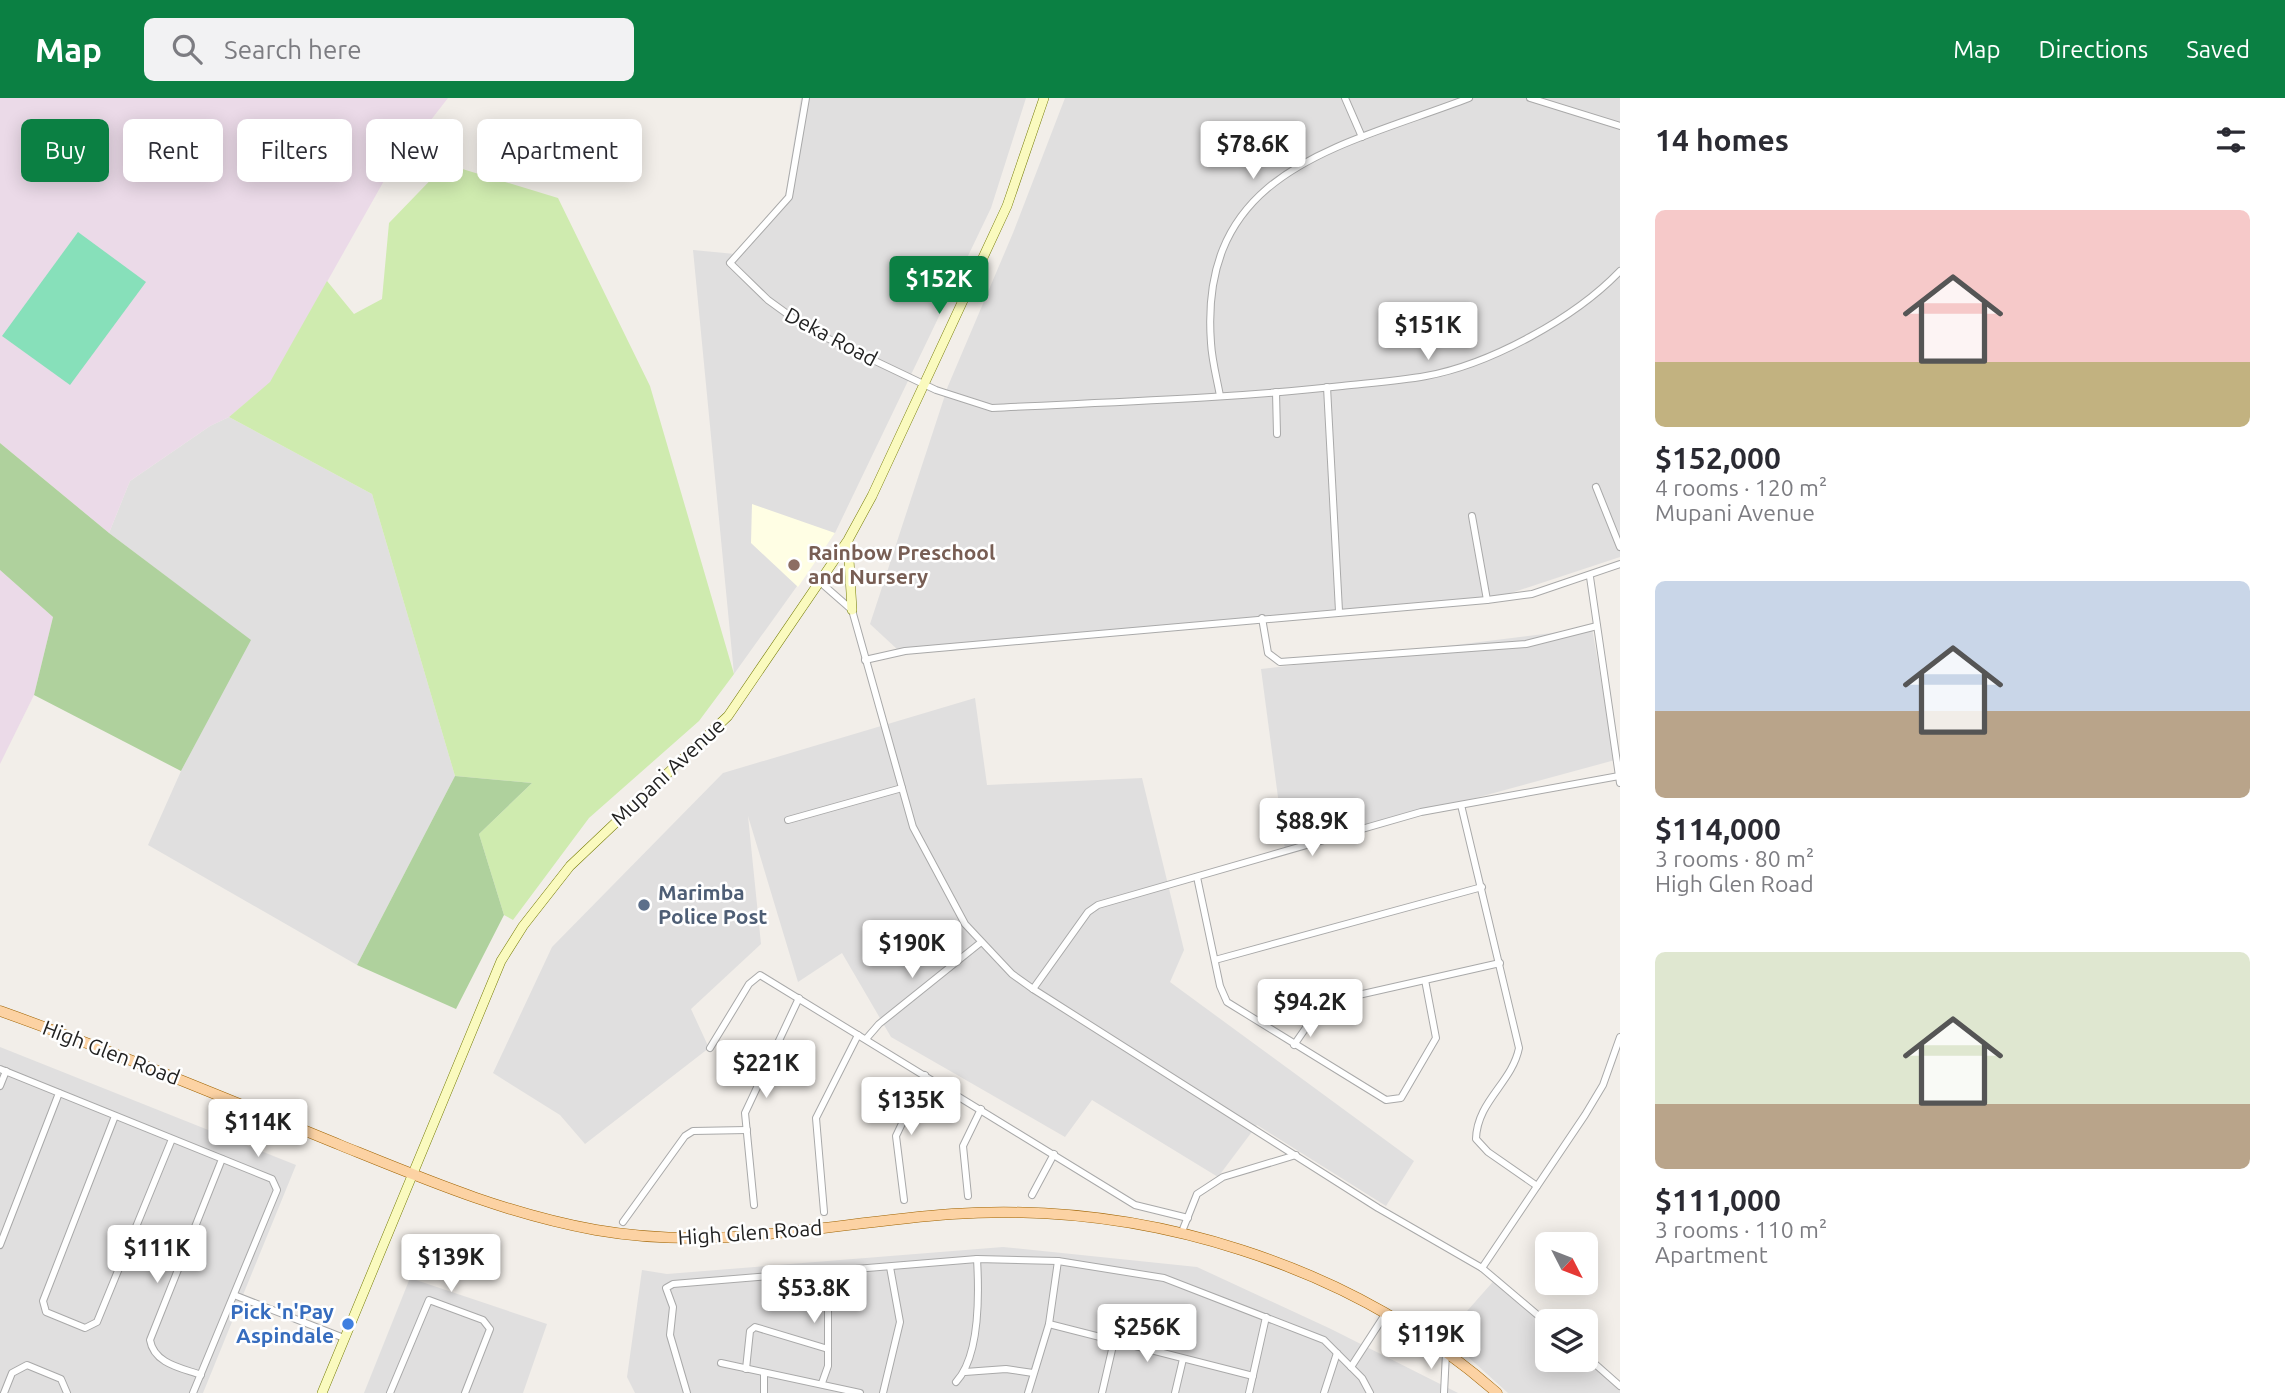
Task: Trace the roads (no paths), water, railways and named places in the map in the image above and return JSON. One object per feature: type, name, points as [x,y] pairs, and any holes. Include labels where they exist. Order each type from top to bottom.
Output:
[{"type":"main road","name":"High Glen Road","points":[[0,1011],[85,1041],[412,1174],[483,1201],[551,1221],[658,1238],[742,1239],[953,1214],[1018,1213],[1125,1222],[1181,1234],[1295,1270],[1386,1313],[1446,1351],[1497,1393]]},
{"type":"street","name":"Deka Road","points":[[806,98],[789,197],[730,263],[768,300],[807,329],[924,384]]},
{"type":"street","name":"Mupani Avenue","points":[[322,1393],[488,989],[523,926],[570,866],[728,716],[848,540],[872,496],[1007,206],[1044,98]]},
{"type":"street","points":[[1345,98],[1362,137]]},
{"type":"street","points":[[1220,396],[1211,344],[1211,304],[1223,246],[1262,190],[1286,172],[1362,137],[1469,98]]},
{"type":"street","points":[[1530,98],[1620,126]]},
{"type":"street","points":[[924,384],[992,408],[1276,392],[1428,376],[1490,356],[1584,302],[1620,271]]},
{"type":"street","points":[[1327,387],[1339,611]]},
{"type":"street","points":[[1276,392],[1277,434]]},
{"type":"street","points":[[1596,487],[1620,547]]},
{"type":"street","points":[[1472,516],[1487,600]]},
{"type":"street","points":[[848,540],[852,610],[913,827],[965,924],[980,943],[1033,989],[1296,1155],[1482,1268],[1535,1313]]},
{"type":"street","points":[[865,660],[905,651],[1487,600],[1532,594],[1620,564]]},
{"type":"street","points":[[1033,989],[1093,909],[1421,812],[1619,779],[1616,729],[1590,576]]},
{"type":"street","points":[[820,582],[852,610]]},
{"type":"street","points":[[1262,618],[1268,653],[1280,662],[1525,644],[1597,626]]},
{"type":"street","points":[[788,820],[902,788]]},
{"type":"street","points":[[1461,805],[1518,1048],[1516,1060],[1476,1121],[1476,1139],[1488,1152],[1537,1186]]},
{"type":"street","points":[[1197,877],[1227,1002],[1381,1099],[1401,1098],[1436,1038],[1425,980]]},
{"type":"street","points":[[1215,960],[1482,887]]},
{"type":"street","points":[[866,1039],[879,1024],[980,943]]},
{"type":"street","points":[[1294,1045],[1323,1003],[1500,963]]},
{"type":"street","points":[[710,1048],[755,978],[760,975],[1135,1205],[1188,1218]]},
{"type":"street","points":[[754,1205],[745,1113],[799,998]]},
{"type":"street","points":[[824,1212],[816,1118],[858,1035]]},
{"type":"street","points":[[1482,1268],[1603,1085],[1620,1037]]},
{"type":"street","points":[[0,1086],[3,1070],[272,1179],[277,1190],[193,1393]]},
{"type":"street","points":[[904,1200],[896,1136],[925,1075]]},
{"type":"street","points":[[0,1245],[60,1093]]},
{"type":"street","points":[[968,1196],[964,1146],[981,1110]]},
{"type":"street","points":[[115,1116],[43,1301],[46,1312],[85,1328],[97,1322],[172,1139]]},
{"type":"street","points":[[623,1222],[685,1136],[694,1131],[747,1130]]},
{"type":"street","points":[[1032,1195],[1054,1154]]},
{"type":"street","points":[[1181,1234],[1197,1194],[1223,1177],[1296,1155]]},
{"type":"street","points":[[201,1375],[161,1359],[154,1352],[150,1340],[222,1159]]},
{"type":"street","points":[[956,1382],[965,1372],[979,1302],[977,1259]]},
{"type":"street","points":[[687,1393],[670,1335],[673,1307],[666,1288],[692,1281],[977,1259],[1058,1261],[1172,1280],[1324,1340],[1351,1367],[1370,1393]]},
{"type":"street","points":[[1028,1393],[1049,1324],[1058,1261]]},
{"type":"street","points":[[883,1393],[900,1322],[890,1267]]},
{"type":"street","points":[[822,1384],[827,1373],[828,1272]]},
{"type":"street","points":[[234,1295],[344,1338]]},
{"type":"street","points":[[390,1393],[429,1300],[483,1320],[490,1329],[465,1393]]},
{"type":"street","points":[[1351,1367],[1386,1313]]},
{"type":"street","points":[[1249,1393],[1266,1317]]},
{"type":"street","points":[[1049,1324],[1253,1376]]},
{"type":"street","points":[[746,1369],[750,1331],[755,1327],[828,1349]]},
{"type":"street","points":[[1102,1393],[1114,1341]]},
{"type":"street","points":[[1444,1393],[1446,1351]]},
{"type":"street","points":[[1324,1393],[1337,1353]]},
{"type":"street","points":[[1175,1393],[1183,1359]]},
{"type":"street","points":[[721,1363],[860,1393]]},
{"type":"street","points":[[4,1393],[12,1373],[27,1365],[61,1379],[67,1393]]},
{"type":"street","points":[[1598,1367],[1620,1386]]},
{"type":"street","points":[[965,1372],[1006,1369],[1033,1373]]},
{"type":"street","points":[[764,1373],[764,1393]]},
{"type":"place","name":"Rainbow Preschool and Nursery","points":[[794,565]]},
{"type":"place","name":"Marimba Police Post","points":[[644,905]]},
{"type":"place","name":"Pick 'n'Pay Aspindale","points":[[348,1324]]}]
